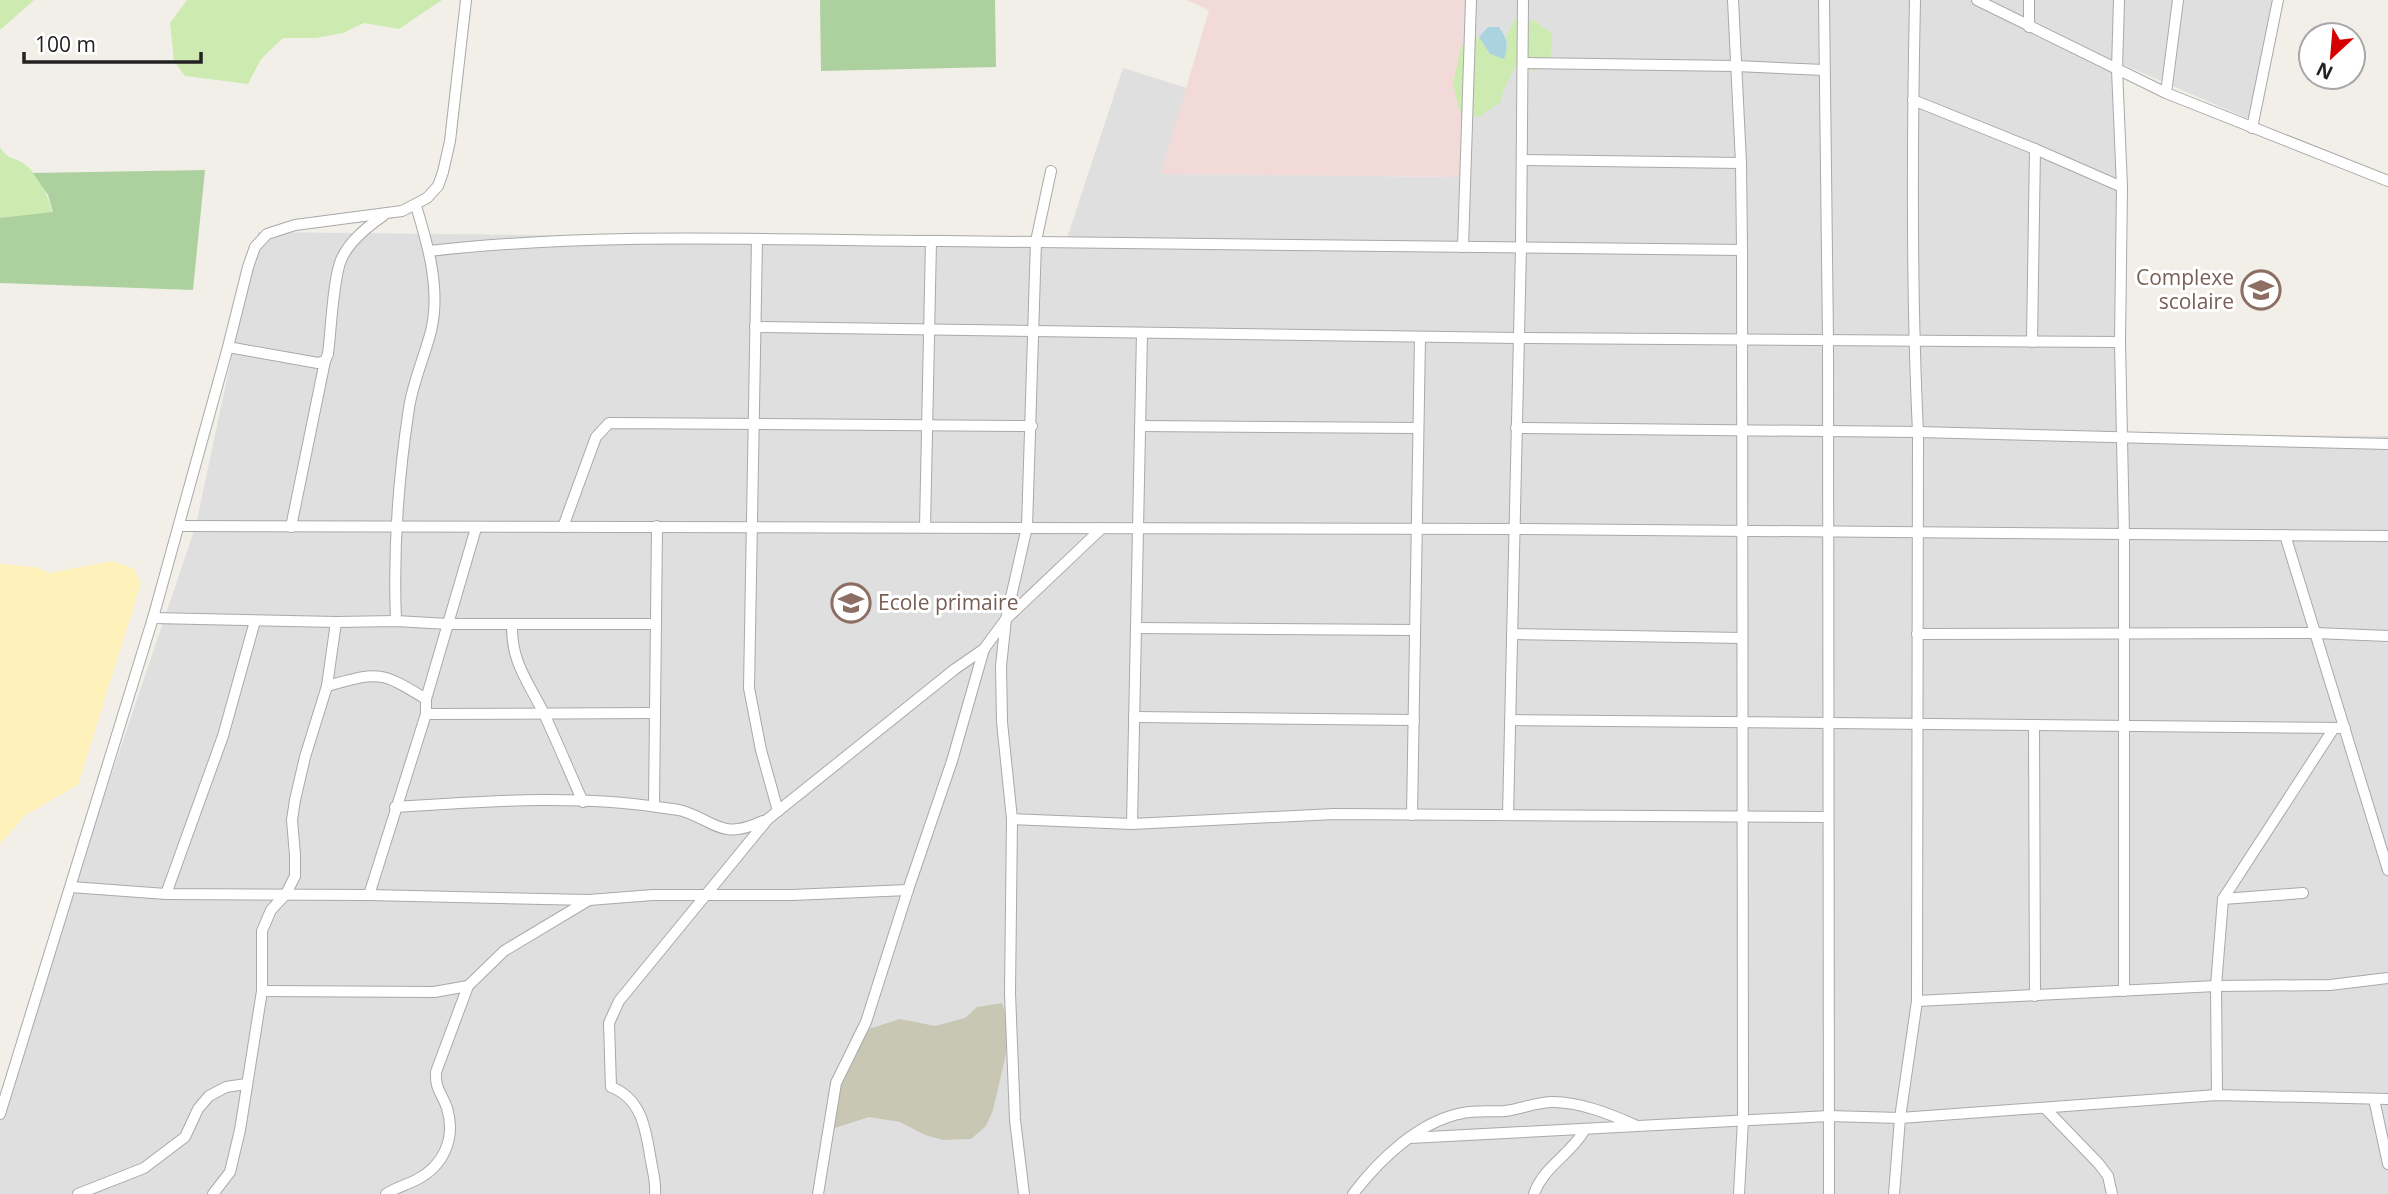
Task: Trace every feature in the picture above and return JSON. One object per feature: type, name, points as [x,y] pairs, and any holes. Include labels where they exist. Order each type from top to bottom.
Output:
[{"type":"street","points":[[0,1114],[153,618],[255,247],[267,234],[278,229],[318,220],[385,214],[416,206],[438,186],[450,141],[466,0]]},
{"type":"street","points":[[1463,247],[1471,0]]},
{"type":"street","points":[[1508,815],[1524,0]]},
{"type":"street","points":[[1733,0],[1741,163],[1742,250],[1743,1120],[1740,1194]]},
{"type":"street","points":[[1824,0],[1828,340],[1829,1194]]},
{"type":"street","points":[[1894,1194],[1900,1118],[1917,1002],[1917,432],[1913,342],[1915,0]]},
{"type":"street","points":[[1977,0],[2165,93],[2388,181]]},
{"type":"street","points":[[2029,0],[2029,27]]},
{"type":"street","points":[[2119,0],[2117,69],[2122,187],[2120,342],[2124,534],[2124,991]]},
{"type":"street","points":[[2165,93],[2178,0]]},
{"type":"street","points":[[2252,128],[2278,0]]},
{"type":"street","points":[[1524,63],[1824,70]]},
{"type":"street","points":[[1913,100],[2122,187]]},
{"type":"street","points":[[2032,342],[2035,149]]},
{"type":"street","points":[[1522,160],[1741,163]]},
{"type":"street","points":[[1024,1194],[1015,1120],[1010,993],[1012,819],[1001,666],[1006,619],[1027,527],[1036,241],[1051,171]]},
{"type":"street","points":[[396,621],[395,528],[412,390],[434,314],[429,251],[416,206]]},
{"type":"street","points":[[291,527],[328,354],[340,264],[353,242],[368,226],[385,214]]},
{"type":"street","points":[[429,251],[486,244],[540,242],[757,239],[1742,250]]},
{"type":"street","points":[[757,239],[749,688],[773,815]]},
{"type":"street","points":[[925,527],[931,241]]},
{"type":"street","points":[[755,327],[1420,337],[2120,342]]},
{"type":"street","points":[[1132,824],[1142,333]]},
{"type":"street","points":[[1412,815],[1420,337]]},
{"type":"street","points":[[228,347],[317,363],[325,361]]},
{"type":"street","points":[[563,527],[596,437],[609,423],[1032,426]]},
{"type":"street","points":[[1140,426],[1418,428]]},
{"type":"street","points":[[1517,428],[1917,432],[2388,444]]},
{"type":"street","points":[[180,526],[1417,528],[2388,536]]},
{"type":"street","points":[[654,806],[656,526]]},
{"type":"street","points":[[369,895],[426,714],[426,699],[476,528]]},
{"type":"street","points":[[655,1194],[646,1128],[641,1114],[632,1101],[611,1087],[608,1023],[619,1000],[707,895],[748,841],[773,815],[955,669],[984,649],[1006,619],[1102,528]]},
{"type":"street","points":[[2285,535],[2315,633],[2339,728],[2388,870]]},
{"type":"street","points":[[153,618],[448,624],[656,624]]},
{"type":"street","points":[[166,894],[223,736],[255,621]]},
{"type":"street","points":[[213,1194],[233,1164],[240,1130],[261,990],[262,931],[271,910],[286,894],[295,876],[292,820],[295,800],[327,686],[336,622]]},
{"type":"street","points":[[512,624],[511,645],[516,660],[544,714],[583,802]]},
{"type":"street","points":[[1136,628],[1415,630]]},
{"type":"street","points":[[1917,634],[2315,633],[2388,636]]},
{"type":"street","points":[[1512,634],[1742,638]]},
{"type":"street","points":[[818,1194],[836,1083],[866,1022],[952,761],[984,649]]},
{"type":"street","points":[[327,686],[369,674],[389,677],[426,699]]},
{"type":"street","points":[[426,714],[655,713]]},
{"type":"street","points":[[1134,717],[1414,720]]},
{"type":"street","points":[[1510,720],[2339,728]]},
{"type":"street","points":[[2034,725],[2035,996]]},
{"type":"street","points":[[2217,1095],[2216,986],[2222,898],[2339,728]]},
{"type":"street","points":[[395,807],[496,801],[654,806],[683,811],[708,824],[730,831],[749,828],[773,815]]},
{"type":"street","points":[[1012,819],[1132,824],[1334,814],[1828,817]]},
{"type":"street","points":[[71,887],[166,894],[589,900],[653,895],[792,895],[908,890]]},
{"type":"street","points":[[2222,898],[2303,893]]},
{"type":"street","points":[[386,1194],[419,1179],[439,1164],[449,1144],[450,1124],[446,1106],[436,1087],[436,1072],[468,986],[504,951],[589,900]]},
{"type":"street","points":[[1917,1002],[2216,986],[2330,985],[2388,978]]},
{"type":"street","points":[[261,990],[434,992],[468,986]]},
{"type":"street","points":[[78,1194],[144,1168],[185,1137],[198,1109],[209,1096],[226,1087],[246,1084]]},
{"type":"street","points":[[1409,1138],[1584,1131],[1829,1116],[1900,1118],[2217,1095],[2388,1099]]},
{"type":"street","points":[[2374,1099],[2388,1164]]},
{"type":"street","points":[[1353,1194],[1409,1138],[1424,1127],[1464,1112],[1502,1111],[1553,1102],[1594,1110],[1638,1126]]},
{"type":"street","points":[[2045,1108],[2099,1164],[2108,1176],[2112,1194]]},
{"type":"street","points":[[1534,1194],[1538,1182],[1547,1170],[1576,1145],[1584,1131]]},
{"type":"shaded area","points":[[1186,0],[1463,0],[1460,177],[1161,174],[1209,10]]},
{"type":"shaded area","points":[[1463,0],[2275,0],[2251,120],[2122,64],[2125,434],[2388,436],[2388,1194],[0,1194],[0,1104],[196,525],[258,232],[1066,241],[1123,68],[1187,88],[1161,174],[1460,177]]},
{"type":"shaded area","points":[[1002,1003],[1007,1017],[1008,1045],[993,1110],[986,1126],[971,1139],[943,1140],[925,1135],[900,1122],[869,1117],[832,1129],[836,1094],[853,1034],[900,1019],[935,1026],[965,1018],[977,1007]]},
{"type":"green space","points":[[0,0],[34,0],[0,30]]},
{"type":"green space","points":[[187,0],[442,0],[399,29],[364,23],[343,33],[316,38],[283,38],[261,59],[248,84],[185,76],[174,61],[170,23]]},
{"type":"green space","points":[[820,0],[995,0],[996,67],[821,71]]},
{"type":"green space","points":[[1515,19],[1536,21],[1552,34],[1551,54],[1537,71],[1515,67],[1503,91],[1501,102],[1478,117],[1460,113],[1453,84],[1461,46],[1479,37],[1490,54],[1504,58],[1508,46],[1506,37]]},
{"type":"green space","points":[[0,147],[8,156],[23,163],[34,173],[46,193],[53,213],[0,218]]},
{"type":"green space","points":[[205,170],[193,290],[0,283],[0,218],[53,212],[48,195],[33,173]]},
{"type":"sand","points":[[113,561],[134,569],[141,583],[78,785],[25,815],[0,844],[0,564],[35,567],[49,573]]},
{"type":"water","points":[[1488,27],[1499,27],[1504,35],[1507,46],[1504,59],[1490,54],[1479,37]]},
{"type":"place","name":"Complexe scolaire","points":[[2261,290]]},
{"type":"place","name":"Ecole primaire","points":[[851,603]]}]
